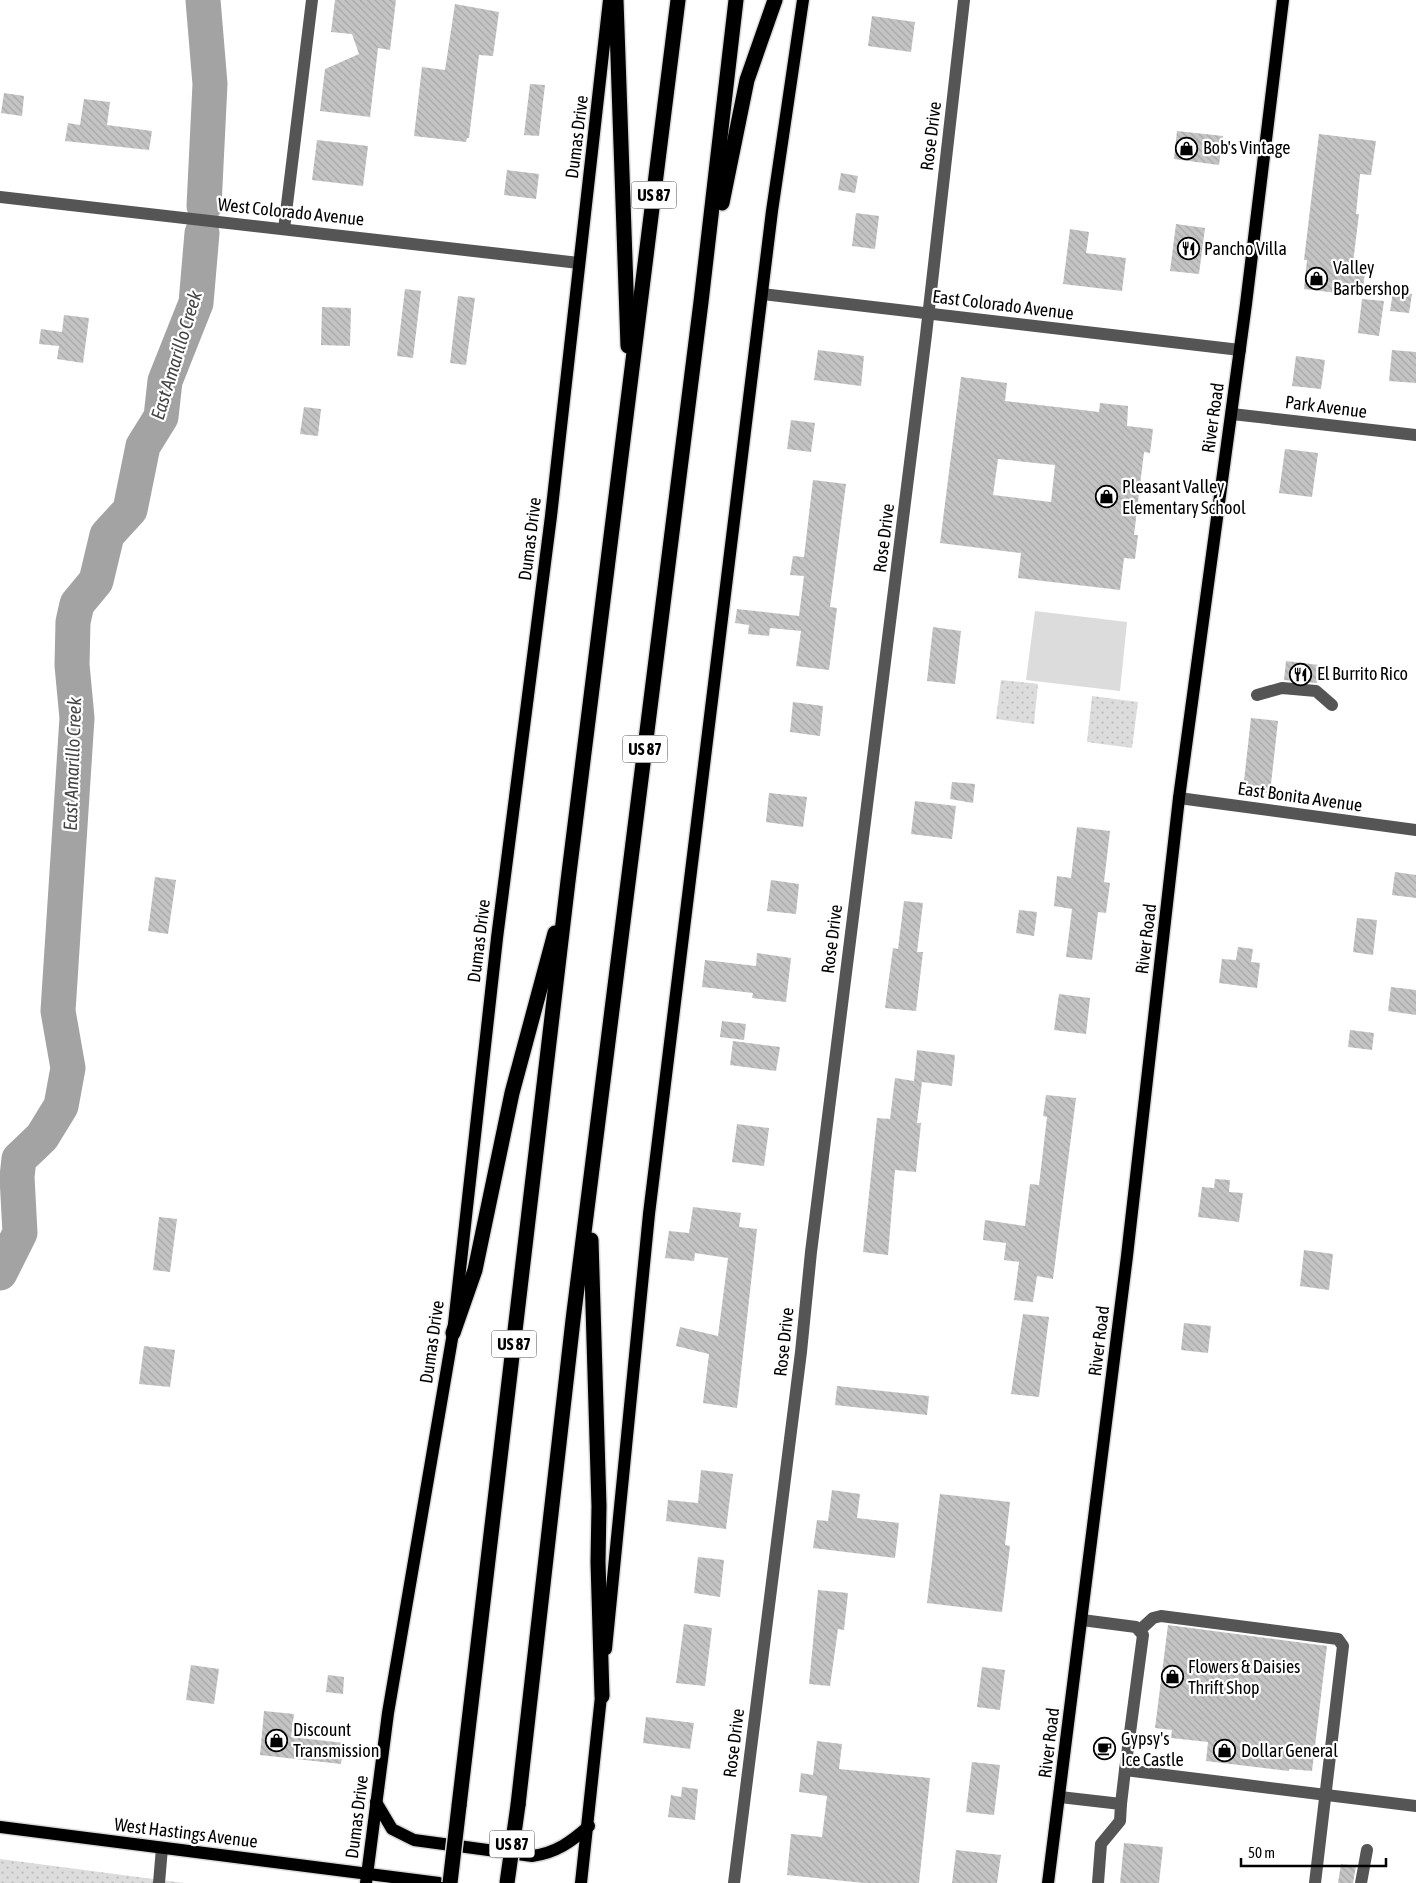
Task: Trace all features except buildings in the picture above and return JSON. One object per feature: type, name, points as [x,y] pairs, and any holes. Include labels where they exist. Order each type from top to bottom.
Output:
[{"type":"highway","points":[[616,0],[630,391]]},
{"type":"highway","name":"US 87","points":[[450,1883],[568,881],[678,0]]},
{"type":"highway","name":"US 87","points":[[507,1883],[518,1805],[573,1320],[701,302],[736,0]]},
{"type":"highway","points":[[701,302],[747,80],[775,0]]},
{"type":"highway","points":[[453,1333],[475,1270],[512,1093],[568,881]]},
{"type":"highway","points":[[589,1196],[599,1506],[598,1562],[602,1696]]},
{"type":"main road","name":"Dumas Drive","points":[[366,1879],[388,1713],[453,1333],[497,938],[551,516],[609,0]]},
{"type":"main road","points":[[581,1883],[602,1696],[650,1204],[762,294],[803,0]]},
{"type":"main road","name":"River Road","points":[[1048,1883],[1127,1256],[1180,798],[1232,414],[1283,0]]},
{"type":"main road","points":[[376,1802],[392,1829],[414,1840],[532,1856],[546,1854],[563,1847],[588,1826]]},
{"type":"main road","name":"West Hastings Avenue","points":[[0,1828],[162,1848],[366,1879],[439,1883]]},
{"type":"street","points":[[284,229],[312,0]]},
{"type":"street","name":"Rose Drive","points":[[734,1883],[928,313],[964,0]]},
{"type":"street","name":"West Colorado Avenue","points":[[0,197],[579,263]]},
{"type":"street","name":"East Colorado Avenue","points":[[762,294],[1240,350]]},
{"type":"street","name":"Park Avenue","points":[[1232,414],[1416,435]]},
{"type":"street","points":[[1257,695],[1282,688],[1306,690],[1320,693],[1332,705]]},
{"type":"street","name":"East Bonita Avenue","points":[[1180,798],[1416,830]]},
{"type":"street","points":[[1140,1630],[1153,1618],[1161,1616],[1338,1638],[1344,1646],[1315,1883]]},
{"type":"street","points":[[1082,1620],[1136,1627],[1142,1635],[1120,1820],[1101,1844],[1098,1883]]},
{"type":"street","points":[[1125,1770],[1416,1806]]},
{"type":"street","points":[[1060,1797],[1122,1804]]},
{"type":"street","points":[[158,1883],[162,1848]]},
{"type":"street","points":[[1361,1883],[1367,1850]]},
{"type":"shaded area","points":[[1035,611],[1127,622],[1120,691],[1026,680]]},
{"type":"shaded area","points":[[1001,680],[1038,684],[1034,724],[996,719]]},
{"type":"shaded area","points":[[1092,696],[1138,702],[1132,748],[1087,742]]},
{"type":"shaded area","points":[[0,1859],[184,1883],[0,1883]]},
{"type":"waterway","name":"East Amarillo Creek","points":[[203,0],[210,84],[204,206]]},
{"type":"waterway","name":"East Amarillo Creek","points":[[0,1273],[20,1233],[17,1177],[19,1159],[42,1137],[61,1106],[68,1068],[58,1011],[77,718],[72,665],[73,622],[77,604],[96,581],[107,535],[130,510],[143,446],[161,417],[165,381],[196,303],[202,233]]},
{"type":"place","name":"Bob's Vintage","points":[[1187,148]]},
{"type":"place","name":"Pancho Villa","points":[[1188,249]]},
{"type":"place","name":"Valley Barbershop","points":[[1317,278]]},
{"type":"place","name":"Pleasant Valley Elementary School","points":[[1106,497]]},
{"type":"place","name":"El Burrito Rico","points":[[1301,674]]},
{"type":"place","name":"Flowers & Daisies Thrift Shop","points":[[1172,1677]]},
{"type":"place","name":"Discount Transmission","points":[[277,1740]]},
{"type":"place","name":"Gypsy's Ice Castle","points":[[1105,1749]]},
{"type":"place","name":"Dollar General","points":[[1225,1751]]}]
